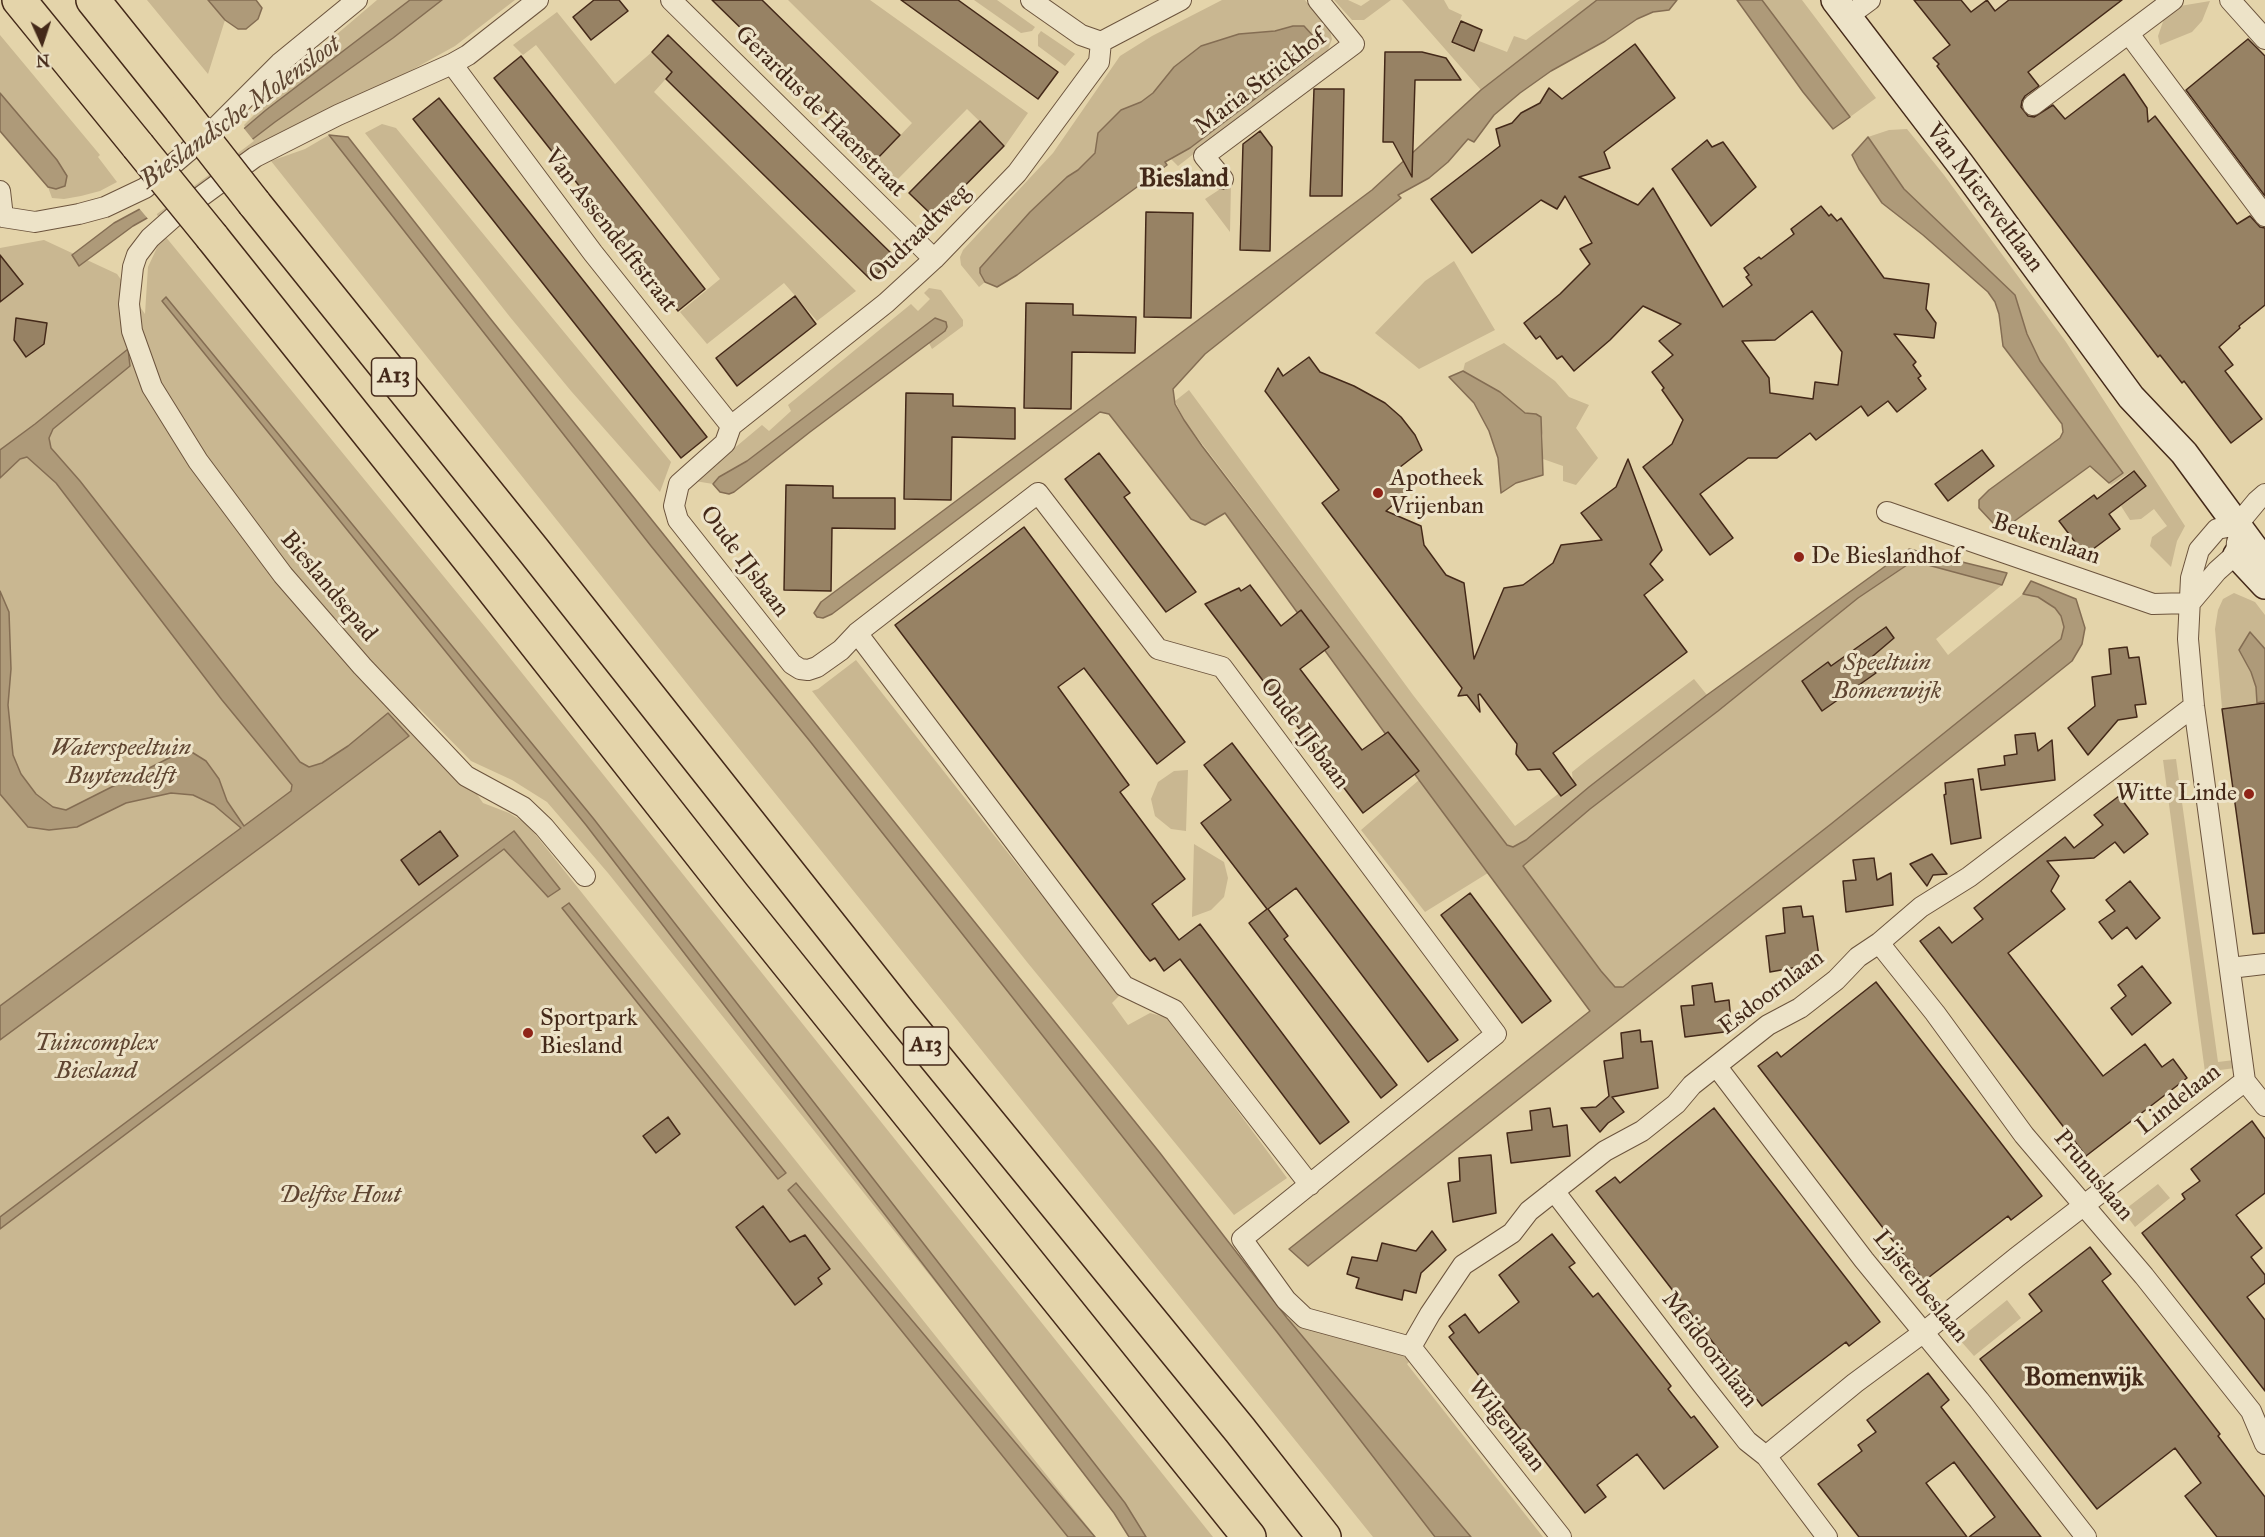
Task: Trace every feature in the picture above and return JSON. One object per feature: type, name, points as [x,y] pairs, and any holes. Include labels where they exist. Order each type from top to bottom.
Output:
[{"type":"highway","name":"A13","points":[[19,0],[213,237],[733,895],[1249,1537]]},
{"type":"highway","name":"A13","points":[[93,0],[534,551],[893,1006],[1324,1537]]},
{"type":"main road","name":"Van Miereveltlaan","points":[[1841,9],[1961,165],[2132,397],[2184,453],[2227,527],[2236,554],[2265,585]]},
{"type":"main road","name":"Van Miereveltlaan","points":[[2227,527],[2265,563]]},
{"type":"street","points":[[0,191],[2,218],[35,222],[105,207],[145,188],[212,131],[280,63],[357,0]]},
{"type":"street","points":[[452,64],[468,55],[538,0]]},
{"type":"street","name":"Gerardus de Haenstraat","points":[[671,0],[934,259]]},
{"type":"street","points":[[1031,0],[1081,35],[1101,42],[1180,0]]},
{"type":"street","name":"Maria Strickhof","points":[[1223,179],[1204,156],[1354,44],[1318,0]]},
{"type":"street","points":[[1841,9],[1870,0]]},
{"type":"street","points":[[2033,105],[2173,0]]},
{"type":"street","points":[[2230,0],[2265,39]]},
{"type":"street","points":[[2129,34],[2265,216]]},
{"type":"street","name":"Oudraadtweg","points":[[731,426],[886,303],[934,259],[1017,173],[1099,62],[1101,42]]},
{"type":"street","name":"Bieslandsepad","points":[[452,64],[338,115],[255,157],[177,214],[150,238],[137,255],[133,267],[129,304],[132,331],[152,387],[198,461],[283,575],[362,666],[466,776],[523,807],[544,827],[585,876]]},
{"type":"street","name":"Van Assendelftstraat","points":[[452,64],[593,253],[731,426]]},
{"type":"street","name":"Oude IJsbaan","points":[[731,426],[725,443],[680,484],[674,506],[678,520],[792,664],[800,669],[808,670],[817,667],[841,650],[857,633],[1038,493],[1158,649],[1222,667],[1496,1034],[1242,1239],[1286,1300],[1305,1318],[1411,1347]]},
{"type":"street","name":"Lindelaan","points":[[1766,1456],[1855,1383],[1924,1332],[2245,1081],[2194,706],[2188,639],[2191,578],[2199,550],[2265,494]]},
{"type":"street","name":"Beukenlaan","points":[[1887,512],[2153,604],[2190,603]]},
{"type":"street","points":[[2190,603],[2217,571],[2236,554]]},
{"type":"street","points":[[857,633],[1124,986],[1174,1010],[1310,1185]]},
{"type":"street","name":"Esdoornlaan","points":[[1411,1347],[1463,1265],[1512,1233],[1529,1211],[1605,1151],[1642,1131],[1676,1104],[1692,1085],[1768,1024],[1809,1001],[1836,980],[1858,957],[1879,943],[1921,907],[1969,877],[2194,706]]},
{"type":"street","name":"Prunuslaan","points":[[1879,943],[1935,1013],[2024,1135],[2144,1276],[2251,1411],[2265,1444]]},
{"type":"street","points":[[2230,968],[2265,964]]},
{"type":"street","name":"Lijsterbeslaan","points":[[1717,1067],[1864,1260],[2026,1458],[2086,1537]]},
{"type":"street","points":[[2245,1081],[2265,1106]]},
{"type":"street","name":"Meidoornlaan","points":[[1554,1191],[1708,1392],[1747,1441],[1766,1456],[1827,1537]]},
{"type":"street","name":"Wilgenlaan","points":[[1411,1347],[1561,1537]]},
{"type":"green space","points":[[147,0],[208,0],[225,20],[208,74]]},
{"type":"green space","points":[[377,0],[410,0],[245,127],[244,125],[323,46]]},
{"type":"green space","points":[[442,0],[515,0],[455,46],[410,71],[246,150],[159,218],[156,213],[201,178]]},
{"type":"green space","points":[[788,0],[870,0],[1028,113],[1005,146],[967,109],[896,181],[876,161],[912,123]]},
{"type":"green space","points":[[974,0],[997,0],[1035,27],[1032,31],[1021,33]]},
{"type":"green space","points":[[1222,0],[1305,0],[1330,31],[1332,39],[1328,50],[1178,166],[1171,159],[1190,148],[1313,55],[1293,26],[1275,31],[1239,34],[1174,67],[1153,93],[1141,102],[1121,110],[1098,132],[1095,152],[1078,170],[1067,177],[980,273],[985,282],[979,287],[961,265],[960,257],[963,250],[1053,153],[1120,56],[1152,36]]},
{"type":"green space","points":[[1334,0],[1348,0],[1361,6],[1370,0],[1391,0],[1364,20],[1352,20]]},
{"type":"green space","points":[[1402,0],[1444,0],[1449,9],[1462,15],[1451,43],[1474,52],[1479,41],[1507,52],[1514,36],[1526,40],[1580,0],[1597,0],[1481,90]]},
{"type":"green space","points":[[1762,0],[1802,0],[1876,98],[1850,117]]},
{"type":"green space","points":[[2210,1],[2202,21],[2192,32],[2160,45],[2158,36],[2165,16],[2180,6]]},
{"type":"green space","points":[[557,12],[615,84],[652,52],[673,71],[654,92],[856,291],[817,321],[784,283],[707,344],[680,312],[720,279],[536,45],[523,55],[513,45]]},
{"type":"green space","points":[[1041,31],[1075,54],[1065,66],[1038,46],[1038,35]]},
{"type":"green space","points":[[0,35],[100,155],[98,157],[117,182],[100,191],[81,196],[64,199],[52,198],[48,187],[56,189],[67,176],[57,160],[0,93]]},
{"type":"green space","points":[[382,124],[396,128],[671,462],[660,492],[571,391],[510,317],[365,133]]},
{"type":"green space","points":[[1907,129],[1944,175],[2066,342],[2185,526],[2177,541],[2171,567],[2150,546],[2152,537],[2167,526],[2154,509],[2141,519],[2130,520],[2121,506],[2147,486],[2134,470],[2111,485],[2109,483],[2123,473],[2040,361],[2027,334],[2015,295],[1904,189],[1868,137],[1889,130]]},
{"type":"green space","points":[[329,135],[651,546],[809,740],[1277,1332],[1435,1537],[1373,1537],[704,705],[271,161],[305,149]]},
{"type":"green space","points":[[1231,182],[1230,232],[1205,199]]},
{"type":"green space","name":"Delftse Hout","points":[[165,236],[490,633],[1213,1537],[1139,1537],[608,873],[547,802],[512,780],[471,761],[416,705],[483,803],[509,813],[527,824],[1096,1537],[0,1537],[0,248],[44,240],[117,274],[145,314],[148,267],[161,239]]},
{"type":"green space","points":[[1454,261],[1495,330],[1419,369],[1375,333],[1425,281]]},
{"type":"green space","points":[[929,288],[941,290],[963,320],[963,326],[932,349],[929,343],[945,331],[935,318],[747,461],[719,477],[713,484],[695,481],[762,425],[769,431],[791,411],[788,405],[911,304],[918,311],[930,299],[924,293]]},
{"type":"green space","points":[[1504,343],[1555,381],[1569,397],[1589,405],[1576,428],[1598,458],[1576,485],[1563,481],[1563,466],[1543,459],[1543,436],[1536,414],[1525,413],[1500,392],[1463,371],[1465,363]]},
{"type":"green space","points":[[1189,390],[1413,695],[1515,826],[1573,783],[1572,772],[1694,679],[1707,695],[1589,787],[1526,840],[1513,847],[1507,845],[1184,420],[1175,401]]},
{"type":"green space","name":"Speeltuin Bomenwijk","points":[[1914,561],[2002,585],[1936,639],[1948,655],[2023,594],[2038,597],[2055,608],[2061,616],[2064,628],[2061,639],[1831,824],[1622,987],[1615,987],[1523,866],[1590,809],[1718,711],[1858,598]]},
{"type":"green space","points":[[2234,593],[2255,602],[2265,615],[2265,649],[2250,632],[2239,650],[2251,671],[2256,687],[2257,703],[2222,708],[2215,629],[2218,610],[2223,599]]},
{"type":"green space","points":[[856,660],[1120,995],[1112,1003],[1128,1025],[1150,1013],[1169,1018],[1287,1178],[1234,1215],[1027,962],[812,691],[818,689]]},
{"type":"green space","points":[[2176,759],[2218,1062],[2234,1060],[2235,1068],[2205,1072],[2163,760]]},
{"type":"green space","points":[[1188,770],[1186,831],[1171,829],[1155,816],[1151,799],[1158,782],[1174,771]]},
{"type":"green space","points":[[1419,780],[1488,873],[1425,912],[1361,830]]},
{"type":"green space","points":[[1194,844],[1224,862],[1228,878],[1224,897],[1211,910],[1192,917]]},
{"type":"green space","points":[[2158,1184],[2170,1198],[2135,1227],[2123,1211]]},
{"type":"green space","points":[[2007,1300],[2021,1318],[1974,1356],[1959,1339]]},
{"type":"green space","points":[[1287,1318],[1412,1359],[1407,1364],[1543,1537],[1471,1537]]},
{"type":"shaded area","points":[[208,0],[256,0],[262,8],[258,19],[246,29],[238,29],[225,20]]},
{"type":"shaded area","points":[[410,0],[442,0],[275,122],[156,213],[133,226],[79,266],[72,255],[114,223],[151,203],[266,110]]},
{"type":"shaded area","points":[[1597,0],[1677,0],[1669,10],[1653,12],[1637,19],[1605,41],[1551,71],[1520,93],[1494,115],[1474,142],[1468,139],[1448,162],[1429,178],[1398,195],[1401,198],[1205,354],[1173,389],[1175,404],[1202,446],[1507,845],[1513,847],[1526,840],[1589,787],[1707,695],[1909,549],[2007,573],[2002,585],[1913,561],[1858,598],[1718,711],[1590,809],[1523,866],[1615,987],[1623,987],[2061,639],[2064,627],[2061,616],[2055,608],[2038,597],[2023,594],[2031,581],[2076,599],[2085,628],[2082,644],[2072,661],[1308,1266],[1289,1249],[1590,1011],[1225,513],[1205,525],[1191,519],[1109,414],[1100,412],[832,614],[823,618],[817,617],[814,613],[821,602],[1372,190],[1481,90]]},
{"type":"shaded area","points":[[1737,0],[1762,0],[1850,117],[1833,129],[1803,92]]},
{"type":"shaded area","points":[[1293,26],[1304,26],[1315,38],[1313,55],[1190,148],[1165,162],[1167,165],[1017,275],[997,287],[985,282],[980,268],[1030,212],[1095,153],[1098,133],[1121,110],[1141,102],[1153,93],[1174,67],[1201,46],[1239,34],[1275,31]]},
{"type":"shaded area","points":[[0,93],[57,160],[67,176],[65,186],[56,189],[48,187],[0,131]]},
{"type":"shaded area","points":[[329,135],[348,137],[489,317],[1160,1153],[1287,1318],[1471,1537],[1435,1537],[1277,1332],[809,740],[651,546]]},
{"type":"shaded area","points":[[1868,137],[1904,189],[2015,295],[2027,334],[2040,361],[2123,473],[2109,483],[2090,466],[2005,528],[1993,523],[1979,508],[1979,500],[1989,490],[2060,438],[2063,432],[2062,424],[2003,346],[1999,314],[1988,292],[1923,235],[1882,203],[1859,169],[1852,155]]},
{"type":"shaded area","points":[[166,297],[593,818],[1125,1503],[1146,1537],[1129,1537],[1114,1513],[586,825],[162,301]]},
{"type":"shaded area","points":[[935,318],[946,322],[945,331],[734,492],[729,494],[720,492],[713,484],[719,477],[747,461]]},
{"type":"shaded area","points":[[128,349],[130,366],[53,429],[49,438],[51,448],[80,481],[300,762],[309,767],[322,763],[348,746],[388,713],[409,736],[0,1040],[0,1006],[241,828],[214,805],[193,795],[171,793],[126,803],[77,827],[49,830],[28,827],[0,794],[0,591],[9,612],[11,669],[8,705],[13,755],[21,774],[36,794],[53,807],[66,810],[179,753],[190,751],[206,761],[219,779],[227,801],[244,826],[291,791],[292,785],[222,700],[56,483],[27,457],[20,459],[0,478],[0,450]]},
{"type":"shaded area","points":[[1463,371],[1500,392],[1525,413],[1541,417],[1543,475],[1516,483],[1501,493],[1498,458],[1489,431],[1474,403],[1449,377]]},
{"type":"shaded area","points":[[2250,632],[2265,649],[2265,701],[2257,703],[2256,687],[2251,672],[2239,650]]},
{"type":"shaded area","points":[[514,831],[560,889],[548,897],[504,849],[0,1229],[0,1217]]},
{"type":"shaded area","points":[[569,903],[786,1173],[778,1179],[562,908]]},
{"type":"shaded area","points":[[796,1183],[1095,1537],[1068,1537],[788,1190]]},
{"type":"pier","points":[[242,126],[254,141],[149,220],[138,207],[150,201]]},
{"type":"building","points":[[594,0],[619,0],[628,11],[591,40],[573,17]]},
{"type":"building","points":[[712,0],[762,0],[900,135],[876,160]]},
{"type":"building","points":[[901,0],[958,0],[1058,72],[1038,99]]},
{"type":"building","points":[[1914,0],[1961,0],[1971,12],[1987,0],[1995,11],[2009,0],[2122,0],[2028,72],[2039,86],[2025,96],[2021,107],[2028,116],[2034,117],[2053,105],[2065,119],[2124,74],[2147,108],[2148,122],[2155,116],[2237,224],[2250,216],[2260,227],[2265,228],[2265,305],[2239,326],[2240,328],[2219,347],[2233,365],[2225,371],[2262,419],[2231,443],[2184,381],[2182,383],[2160,355],[2158,357],[1937,66],[1939,64],[1933,58],[1950,45]]},
{"type":"building","points":[[1461,21],[1482,30],[1474,51],[1452,42]]},
{"type":"building","points":[[668,35],[895,257],[871,280],[666,79],[672,72],[652,52]]},
{"type":"building","points":[[2248,39],[2265,56],[2265,196],[2186,90]]},
{"type":"building","points":[[1635,44],[1675,98],[1604,152],[1610,168],[1579,177],[1638,205],[1653,188],[1723,307],[1752,285],[1746,277],[1749,275],[1744,268],[1759,257],[1761,259],[1794,234],[1791,229],[1821,206],[1829,216],[1831,214],[1837,221],[1841,218],[1884,278],[1929,284],[1926,309],[1936,323],[1934,338],[1894,334],[1916,362],[1913,365],[1926,389],[1897,412],[1888,401],[1868,416],[1861,406],[1816,440],[1810,433],[1777,458],[1748,458],[1700,494],[1733,538],[1710,555],[1643,467],[1672,444],[1683,420],[1652,372],[1673,355],[1659,341],[1681,324],[1643,306],[1610,340],[1574,371],[1562,356],[1557,359],[1540,336],[1536,339],[1524,323],[1560,294],[1590,264],[1580,249],[1592,243],[1565,196],[1557,209],[1541,200],[1472,253],[1431,199],[1500,146],[1496,129],[1512,123],[1521,113],[1540,103],[1549,88],[1562,99]],"holes":[[[1812,311],[1842,352],[1838,385],[1815,382],[1813,399],[1770,393],[1769,378],[1742,341],[1775,340]]]},
{"type":"building","points":[[1385,52],[1422,52],[1446,58],[1461,80],[1415,80],[1412,177],[1393,142],[1383,142]]},
{"type":"building","points":[[521,56],[705,289],[678,311],[494,78]]},
{"type":"building","points":[[1314,89],[1344,89],[1342,196],[1310,196]]},
{"type":"building","points":[[439,98],[707,437],[681,458],[413,119]]},
{"type":"building","points":[[980,121],[1004,146],[934,217],[909,193]]},
{"type":"building","points":[[1260,131],[1272,147],[1270,251],[1240,250],[1243,144]]},
{"type":"building","points":[[1707,140],[1712,147],[1723,142],[1756,187],[1711,226],[1672,169]]},
{"type":"building","points":[[1146,212],[1193,213],[1191,318],[1144,317]]},
{"type":"building","points":[[0,255],[23,284],[0,302]]},
{"type":"building","points":[[795,296],[816,324],[737,386],[716,358]]},
{"type":"building","points":[[1026,303],[1073,304],[1073,315],[1136,317],[1135,353],[1072,352],[1071,409],[1024,408]]},
{"type":"building","points":[[16,318],[47,323],[44,344],[26,357],[14,340]]},
{"type":"building","points":[[1309,357],[1320,372],[1354,386],[1385,403],[1401,417],[1415,435],[1422,450],[1395,471],[1410,490],[1386,511],[1421,526],[1424,545],[1446,575],[1464,583],[1474,659],[1504,588],[1523,585],[1553,563],[1561,545],[1602,540],[1581,513],[1616,487],[1628,459],[1662,550],[1650,564],[1663,580],[1644,595],[1687,652],[1553,753],[1576,785],[1561,796],[1540,769],[1528,770],[1516,754],[1517,744],[1480,694],[1478,695],[1480,712],[1467,695],[1458,696],[1462,688],[1322,503],[1339,490],[1265,391],[1278,368],[1283,376]]},
{"type":"building","points":[[906,393],[953,394],[953,406],[1015,408],[1015,439],[952,437],[951,500],[904,499]]},
{"type":"building","points":[[1982,450],[1994,466],[1948,501],[1935,484]]},
{"type":"building","points":[[1099,453],[1130,493],[1124,497],[1196,592],[1166,612],[1065,479]]},
{"type":"building","points":[[2134,471],[2146,486],[2109,514],[2120,529],[2085,555],[2059,521],[2094,495],[2097,499]]},
{"type":"building","points":[[786,485],[833,486],[833,498],[895,498],[895,529],[832,528],[831,591],[784,590]]},
{"type":"building","points":[[1024,527],[1185,742],[1157,764],[1084,668],[1058,687],[1129,785],[1120,792],[1185,879],[1152,904],[1179,940],[1200,924],[1349,1122],[1320,1144],[1180,959],[1164,971],[1155,958],[1150,961],[1145,955],[895,625]]},
{"type":"building","points":[[1250,585],[1281,626],[1301,610],[1329,647],[1300,669],[1362,750],[1388,732],[1419,771],[1363,813],[1205,604],[1239,588],[1241,591]]},
{"type":"building","points":[[1886,627],[1894,638],[1867,661],[1876,673],[1822,711],[1802,681],[1828,662],[1831,666]]},
{"type":"building","points":[[2127,647],[2129,658],[2139,657],[2146,704],[2135,705],[2137,717],[2118,720],[2088,755],[2068,728],[2095,706],[2092,677],[2111,674],[2109,649]]},
{"type":"building","name":"Witte Linde","points":[[2265,703],[2265,933],[2253,934],[2222,709]]},
{"type":"building","points":[[2035,733],[2038,751],[2052,740],[2055,780],[1981,790],[1978,769],[2005,765],[2004,756],[2017,754],[2015,735]]},
{"type":"building","points":[[1232,743],[1458,1040],[1428,1062],[1296,888],[1268,909],[1288,936],[1284,939],[1397,1085],[1381,1098],[1249,923],[1267,909],[1201,823],[1231,800],[1204,765]]},
{"type":"building","points":[[1973,779],[1981,838],[1951,844],[1944,795],[1946,794],[1945,783]]},
{"type":"building","points":[[2119,796],[2148,834],[2124,853],[2115,842],[2094,858],[2047,861],[2059,876],[2051,891],[2065,909],[2008,953],[2103,1076],[2145,1044],[2162,1067],[2173,1059],[2187,1078],[2086,1156],[1920,941],[1939,927],[1952,943],[1983,919],[1974,908],[2065,837],[2074,848],[2103,825],[2094,815]]},
{"type":"building","points":[[440,831],[458,856],[419,885],[401,860]]},
{"type":"building","points":[[1932,854],[1947,874],[1933,875],[1927,886],[1910,864]]},
{"type":"building","points":[[1874,858],[1877,880],[1891,873],[1893,905],[1846,912],[1843,881],[1856,880],[1853,860]]},
{"type":"building","points":[[2130,881],[2160,918],[2136,939],[2127,927],[2112,939],[2099,922],[2115,911],[2106,900]]},
{"type":"building","points":[[1470,893],[1551,1001],[1522,1023],[1441,915]]},
{"type":"building","points":[[1801,906],[1803,917],[1813,916],[1820,963],[1770,972],[1766,936],[1785,933],[1783,908]]},
{"type":"building","points":[[2142,966],[2171,1003],[2132,1035],[2111,1008],[2126,996],[2118,985]]},
{"type":"building","points":[[1876,982],[2042,1196],[2011,1220],[2008,1216],[1924,1281],[1758,1066],[1777,1052],[1781,1057]]},
{"type":"building","points":[[1712,983],[1715,1002],[1729,1000],[1732,1031],[1685,1037],[1681,1006],[1694,1005],[1692,986]]},
{"type":"building","points":[[1640,1030],[1641,1042],[1652,1041],[1658,1088],[1612,1097],[1624,1112],[1600,1132],[1581,1108],[1596,1107],[1609,1096],[1604,1061],[1623,1058],[1621,1033]]},
{"type":"building","points":[[1550,1108],[1553,1127],[1567,1125],[1570,1156],[1511,1163],[1507,1133],[1532,1130],[1530,1111]]},
{"type":"building","points":[[1714,1108],[1880,1322],[1849,1346],[1846,1342],[1762,1406],[1596,1191],[1615,1177],[1620,1183]]},
{"type":"building","points":[[668,1117],[680,1134],[656,1153],[643,1136]]},
{"type":"building","points":[[2252,1121],[2265,1139],[2265,1193],[2236,1215],[2262,1248],[2251,1257],[2265,1275],[2265,1283],[2247,1297],[2265,1320],[2265,1391],[2142,1233],[2185,1199],[2182,1194],[2200,1181],[2191,1169]]},
{"type":"building","points":[[1491,1155],[1496,1213],[1453,1222],[1448,1183],[1460,1181],[1459,1158]]},
{"type":"building","points":[[763,1206],[790,1242],[805,1235],[830,1269],[818,1278],[822,1284],[795,1305],[736,1227]]},
{"type":"building","points":[[1432,1231],[1446,1250],[1421,1273],[1416,1293],[1404,1290],[1402,1300],[1356,1288],[1359,1278],[1347,1274],[1352,1257],[1377,1261],[1382,1243],[1416,1251]]},
{"type":"building","points":[[1552,1234],[1575,1263],[1569,1267],[1593,1297],[1598,1293],[1671,1386],[1668,1389],[1691,1418],[1694,1416],[1718,1447],[1664,1489],[1637,1454],[1597,1485],[1606,1497],[1585,1513],[1449,1337],[1454,1333],[1449,1326],[1465,1314],[1479,1333],[1519,1302],[1499,1275]]},
{"type":"building","points":[[2090,1247],[2111,1274],[2102,1281],[2220,1434],[2218,1436],[2265,1497],[2265,1537],[2217,1537],[2185,1496],[2201,1483],[2175,1448],[2097,1509],[1980,1359],[2042,1311],[2029,1294]]},
{"type":"building","points":[[1928,1373],[1949,1400],[1941,1407],[2041,1537],[1969,1537],[1995,1517],[1954,1462],[1926,1483],[1967,1537],[1859,1537],[1818,1484],[1862,1451],[1858,1445],[1876,1432],[1867,1420]]},
{"type":"place","name":"Apotheek Vrijenban","points":[[1378,493]]},
{"type":"place","name":"De Bieslandhof","points":[[1799,557]]},
{"type":"place","name":"Witte Linde","points":[[2249,794]]},
{"type":"place","name":"Sportpark Biesland","points":[[528,1033]]},
{"type":"district","name":"Biesland","points":[[1184,180]]},
{"type":"district","name":"Bomenwijk","points":[[2084,1379]]},
{"type":"water label","name":"Bieslandsche Molensloot","points":[[241,113]]},
{"type":"park label","name":"Waterspeeltuin Buytendelft","points":[[121,763]]},
{"type":"park label","name":"Tuincomplex Biesland","points":[[96,1058]]}]
